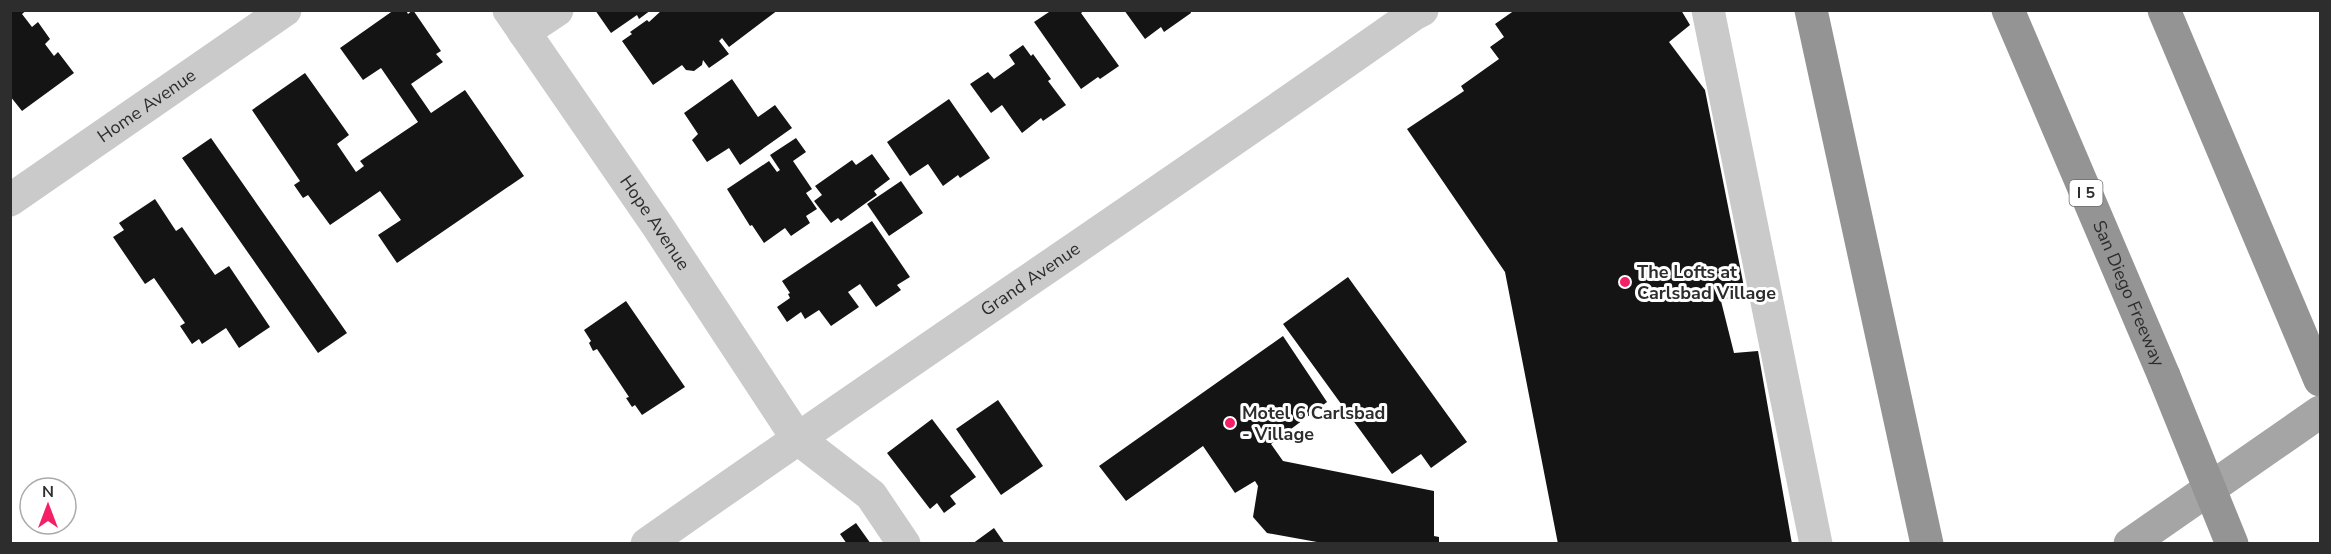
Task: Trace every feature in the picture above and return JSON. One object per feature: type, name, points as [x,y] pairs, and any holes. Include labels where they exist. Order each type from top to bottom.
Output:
[{"type":"highway","points":[[1811,10],[1927,543]]},
{"type":"highway","name":"San Diego Freeway","points":[[2008,10],[2164,376],[2232,543]]},
{"type":"highway","points":[[2164,10],[2320,381]]},
{"type":"main road","points":[[2130,543],[2320,412]]},
{"type":"street","name":"Home Avenue","points":[[10,200],[285,10]]},
{"type":"street","points":[[517,21],[557,10]]},
{"type":"street","points":[[1708,10],[1816,543]]},
{"type":"street","name":"Grand Avenue","points":[[647,543],[1418,12]]},
{"type":"street","name":"Hope Avenue","points":[[517,21],[657,225],[797,438],[871,495],[904,543]]},
{"type":"building","points":[[10,10],[27,10],[22,14],[32,27],[38,22],[50,39],[45,44],[54,56],[58,52],[74,73],[22,111],[10,96]]},
{"type":"building","points":[[394,10],[406,10],[408,14],[413,10],[441,51],[436,54],[443,62],[411,84],[431,113],[465,90],[524,176],[397,263],[378,235],[401,220],[380,191],[330,225],[308,195],[303,198],[294,185],[300,181],[252,110],[305,73],[349,135],[337,144],[356,172],[364,166],[360,161],[418,122],[381,68],[363,80],[340,48]]},
{"type":"building","points":[[595,10],[651,10],[639,19],[637,15],[611,33]]},
{"type":"building","points":[[662,10],[778,10],[729,47],[722,38],[719,41],[729,54],[709,68],[703,60],[702,65],[694,71],[686,70],[682,65],[653,85],[622,41],[632,34],[630,32],[647,20],[649,22]]},
{"type":"building","points":[[1052,10],[1085,10],[1081,13],[1119,66],[1081,89],[1034,22]]},
{"type":"building","points":[[1124,10],[1190,10],[1191,13],[1164,32],[1161,27],[1145,39]]},
{"type":"building","name":"The Lofts at Carlsbad Village","points":[[1515,10],[1681,10],[1690,25],[1669,42],[1705,90],[1745,292],[1721,301],[1734,353],[1758,351],[1792,544],[1558,544],[1505,272],[1407,129],[1464,91],[1461,86],[1499,59],[1490,47],[1504,37],[1495,24]]},
{"type":"building","points":[[1023,45],[1031,56],[1033,54],[1051,79],[1048,81],[1066,105],[1043,121],[1041,118],[1022,133],[1002,105],[991,113],[970,84],[988,72],[994,79],[1015,64],[1009,55]]},
{"type":"building","points":[[732,79],[758,117],[775,105],[792,128],[740,165],[729,148],[707,162],[692,140],[698,134],[684,113]]},
{"type":"building","points":[[949,99],[990,158],[960,178],[958,175],[943,186],[928,164],[910,176],[887,142]]},
{"type":"building","points":[[211,138],[347,333],[318,353],[182,158]]},
{"type":"building","points":[[796,138],[806,152],[793,161],[812,189],[806,193],[817,209],[806,216],[810,223],[791,236],[785,228],[764,243],[752,225],[750,226],[727,189],[769,161],[777,172],[780,170],[770,155]]},
{"type":"building","points":[[872,154],[890,179],[874,191],[877,195],[841,221],[838,218],[831,223],[814,201],[822,195],[815,186],[852,160],[856,165]]},
{"type":"building","points":[[901,181],[923,213],[889,236],[867,204]]},
{"type":"building","points":[[155,199],[176,231],[182,227],[215,275],[229,266],[270,327],[239,348],[226,328],[202,344],[199,339],[192,344],[180,326],[185,323],[154,278],[145,284],[113,237],[124,230],[119,223]]},
{"type":"building","points":[[872,221],[910,277],[897,285],[901,290],[876,307],[860,284],[848,292],[859,307],[831,326],[819,310],[805,319],[801,312],[787,322],[777,307],[790,298],[788,294],[790,293],[782,281]]},
{"type":"building","points":[[1348,277],[1467,442],[1431,468],[1421,454],[1392,474],[1283,324]]},
{"type":"building","points":[[626,301],[685,387],[642,415],[635,405],[632,407],[626,398],[629,397],[597,349],[593,351],[589,343],[591,341],[584,330]]},
{"type":"building","name":"Motel 6 Carlsbad - Village","points":[[1283,336],[1327,402],[1271,444],[1283,461],[1434,491],[1434,536],[1439,537],[1439,544],[1328,544],[1267,533],[1253,517],[1258,486],[1255,481],[1235,493],[1203,446],[1126,501],[1099,466]]},
{"type":"building","points":[[998,400],[1043,466],[1001,495],[956,429]]},
{"type":"building","points":[[932,419],[976,477],[950,496],[956,504],[944,513],[937,503],[930,509],[887,453]]},
{"type":"building","points":[[856,523],[871,544],[847,544],[840,534]]},
{"type":"building","points":[[994,528],[1005,544],[972,544]]},
{"type":"place","name":"The Lofts at Carlsbad Village","points":[[1625,282]]},
{"type":"place","name":"Motel 6 Carlsbad - Village","points":[[1230,423]]}]
